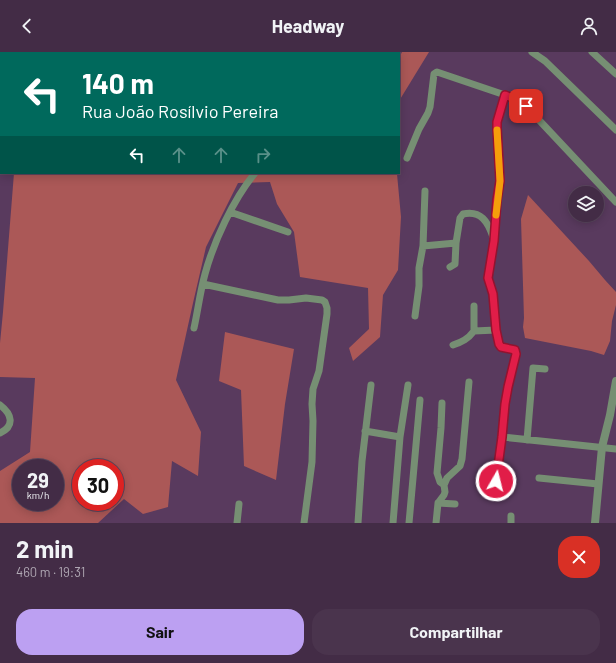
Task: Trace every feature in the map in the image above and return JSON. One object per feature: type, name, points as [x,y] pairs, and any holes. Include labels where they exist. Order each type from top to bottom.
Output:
[{"type":"street","points":[[532,52],[545,60],[616,130]]},
{"type":"street","points":[[592,52],[616,74]]},
{"type":"street","points":[[407,158],[419,129],[428,113],[434,74],[437,72],[505,95],[526,106],[616,202]]},
{"type":"street","points":[[494,496],[505,404],[516,354],[515,350],[501,347],[499,344],[496,330],[493,294],[488,278],[494,241],[500,181],[497,122],[505,95]]},
{"type":"street","points":[[194,328],[202,284],[212,253],[230,212],[247,183],[254,174]]},
{"type":"street","points":[[415,316],[419,286],[419,268],[423,246],[425,190]]},
{"type":"street","points":[[230,212],[288,232]]},
{"type":"street","points":[[450,267],[456,264],[456,243],[460,218],[463,214],[476,214],[485,220],[489,225],[494,241]]},
{"type":"street","points":[[423,246],[456,243]]},
{"type":"street","points":[[202,284],[284,300],[306,298],[322,300],[325,302],[328,314],[319,371],[313,389],[312,462],[304,523]]},
{"type":"street","points":[[453,345],[465,340],[474,331],[474,306]]},
{"type":"street","points":[[474,331],[496,330]]},
{"type":"street","points":[[527,440],[533,368],[544,369]]},
{"type":"street","points":[[595,523],[602,447],[612,409],[616,381]]},
{"type":"street","points":[[436,523],[438,503],[442,499],[445,492],[444,485],[447,478],[460,466],[462,459],[469,382]]},
{"type":"street","points":[[358,523],[362,461],[371,385]]},
{"type":"street","points":[[393,523],[400,437],[408,385]]},
{"type":"street","points":[[409,523],[420,400]]},
{"type":"street","points":[[442,403],[437,473],[440,482],[444,485]]},
{"type":"street","points":[[0,406],[6,409],[10,416],[10,423],[7,430],[0,433]]},
{"type":"street","points":[[365,431],[400,437]]},
{"type":"street","points":[[502,437],[616,449]]},
{"type":"street","points":[[539,478],[598,484]]},
{"type":"street","points":[[438,503],[455,504]]},
{"type":"street","points":[[237,523],[239,504]]},
{"type":"shaded area","points":[[402,52],[429,52],[400,99],[400,56]]},
{"type":"shaded area","points":[[14,174],[397,174],[401,217],[398,270],[383,295],[380,337],[353,361],[349,348],[369,329],[368,288],[300,277],[294,232],[277,204],[270,182],[238,183],[206,247],[176,380],[201,432],[198,476],[172,461],[168,507],[143,514],[124,499],[124,459],[72,459],[72,511],[111,511],[98,523],[0,523],[0,471],[12,463],[12,511],[64,511],[64,459],[19,459],[30,452],[35,378],[0,377],[0,343]]},
{"type":"shaded area","points":[[528,195],[616,292],[616,305],[612,321],[610,341],[604,355],[525,338],[523,327],[521,219]]},
{"type":"shaded area","points":[[225,332],[294,349],[285,404],[276,480],[244,466],[241,390],[219,381]]},
{"type":"slow traffic","points":[[496,215],[500,181],[496,134],[497,130]]},
{"type":"route","points":[[496,481],[505,404],[516,354],[515,350],[501,347],[499,344],[496,330],[493,294],[488,278],[493,253],[500,181],[496,134],[497,122],[505,95],[516,99],[526,106]]}]
